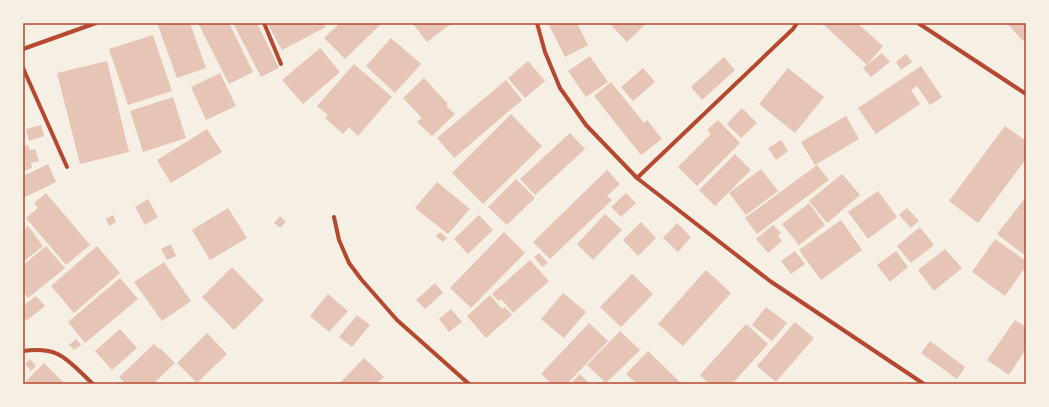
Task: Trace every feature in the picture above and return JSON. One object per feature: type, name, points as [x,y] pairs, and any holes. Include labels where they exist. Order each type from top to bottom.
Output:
[{"type":"street","points":[[23,49],[96,23]]},
{"type":"street","points":[[264,23],[280,64]]},
{"type":"street","points":[[537,23],[545,52],[560,88],[586,125],[637,178],[770,281],[924,384]]},
{"type":"street","points":[[637,178],[793,29],[797,23]]},
{"type":"street","points":[[918,23],[1026,94]]},
{"type":"street","points":[[23,68],[67,167]]},
{"type":"street","points":[[334,217],[339,240],[349,263],[361,279],[397,320],[469,384]]},
{"type":"street","points":[[23,351],[41,349],[58,353],[92,384]]},
{"type":"building","points":[[157,23],[190,23],[206,68],[177,78]]},
{"type":"building","points":[[198,23],[229,23],[253,72],[229,84]]},
{"type":"building","points":[[233,23],[257,23],[279,68],[261,77]]},
{"type":"building","points":[[267,23],[323,23],[326,27],[282,50]]},
{"type":"building","points":[[340,23],[382,23],[345,59],[324,38]]},
{"type":"building","points":[[412,23],[452,23],[427,42]]},
{"type":"building","points":[[548,23],[577,23],[588,45],[565,57]]},
{"type":"building","points":[[609,23],[647,23],[627,42]]},
{"type":"building","points":[[822,23],[857,23],[883,46],[867,65]]},
{"type":"building","points":[[1007,23],[1026,23],[1026,38],[1023,41]]},
{"type":"building","points":[[153,35],[172,91],[128,105],[109,49]]},
{"type":"building","points":[[391,38],[421,64],[395,93],[366,66]]},
{"type":"building","points":[[320,48],[340,72],[303,104],[282,80]]},
{"type":"building","points":[[882,53],[890,62],[871,77],[863,68]]},
{"type":"building","points":[[906,54],[912,62],[901,70],[896,62]]},
{"type":"building","points":[[590,56],[608,82],[586,97],[568,71]]},
{"type":"building","points":[[724,57],[735,70],[702,100],[691,87]]},
{"type":"building","points":[[107,61],[129,152],[80,164],[57,73]]},
{"type":"building","points":[[528,61],[545,81],[525,98],[508,78]]},
{"type":"building","points":[[354,64],[392,97],[358,136],[349,127],[343,134],[325,118],[328,115],[317,106]]},
{"type":"building","points":[[921,66],[942,97],[930,105],[917,86],[911,90],[920,104],[876,134],[858,108]]},
{"type":"building","points":[[643,68],[655,82],[633,101],[621,87]]},
{"type":"building","points":[[788,68],[824,97],[795,133],[759,104]]},
{"type":"building","points":[[220,73],[236,106],[206,120],[191,87]]},
{"type":"building","points":[[424,78],[448,104],[446,106],[455,114],[432,136],[417,122],[422,118],[403,98]]},
{"type":"building","points":[[506,80],[522,100],[454,158],[437,138]]},
{"type":"building","points":[[611,82],[644,123],[647,120],[662,139],[641,155],[594,96]]},
{"type":"building","points":[[173,97],[186,138],[143,152],[130,111]]},
{"type":"building","points":[[742,108],[757,123],[741,138],[727,124]]},
{"type":"building","points":[[511,114],[542,146],[483,204],[452,173]]},
{"type":"building","points":[[846,116],[859,139],[815,165],[801,142]]},
{"type":"building","points":[[718,120],[740,143],[697,186],[678,167],[711,134],[707,130]]},
{"type":"building","points":[[41,125],[44,136],[29,141],[26,129]]},
{"type":"building","points":[[1005,126],[1026,141],[1026,159],[978,223],[949,201]]},
{"type":"building","points":[[207,129],[222,152],[171,183],[157,160]]},
{"type":"building","points":[[570,133],[585,149],[535,195],[520,179]]},
{"type":"building","points":[[781,140],[788,151],[776,160],[768,148]]},
{"type":"building","points":[[28,145],[30,150],[35,149],[39,161],[31,163],[32,168],[23,171],[23,146]]},
{"type":"building","points":[[735,154],[751,170],[715,206],[699,190]]},
{"type":"building","points":[[48,164],[56,182],[23,198],[23,176]]},
{"type":"building","points":[[817,165],[829,180],[757,234],[745,218]]},
{"type":"building","points":[[761,169],[778,191],[746,215],[729,193]]},
{"type":"building","points":[[607,170],[620,184],[607,196],[612,200],[550,259],[533,242]]},
{"type":"building","points":[[842,174],[860,195],[827,223],[809,201]]},
{"type":"building","points":[[516,179],[535,198],[507,225],[488,207]]},
{"type":"building","points":[[437,182],[470,209],[448,234],[415,208]]},
{"type":"building","points":[[878,191],[897,217],[868,239],[848,212]]},
{"type":"building","points":[[46,193],[90,245],[66,265],[26,218],[38,208],[34,203]]},
{"type":"building","points":[[626,193],[636,203],[621,217],[611,207]]},
{"type":"building","points":[[1026,197],[1026,256],[997,234]]},
{"type":"building","points":[[148,199],[158,217],[145,225],[135,207]]},
{"type":"building","points":[[809,203],[825,225],[799,245],[782,224]]},
{"type":"building","points":[[228,208],[247,238],[210,260],[192,230]]},
{"type":"building","points":[[907,208],[919,221],[911,228],[899,215]]},
{"type":"building","points":[[605,214],[622,230],[593,260],[577,244]]},
{"type":"building","points":[[113,215],[116,222],[109,226],[106,219]]},
{"type":"building","points":[[479,215],[493,230],[468,254],[454,239]]},
{"type":"building","points":[[280,216],[286,222],[280,228],[274,223]]},
{"type":"building","points":[[841,220],[862,250],[821,280],[799,250]]},
{"type":"building","points":[[641,222],[656,238],[638,256],[623,240]]},
{"type":"building","points":[[677,223],[691,237],[678,252],[663,238]]},
{"type":"building","points":[[773,225],[781,233],[778,236],[782,241],[768,253],[756,239]]},
{"type":"building","points":[[28,226],[43,246],[23,262],[23,230]]},
{"type":"building","points":[[920,227],[934,245],[911,263],[897,246]]},
{"type":"building","points":[[440,232],[447,238],[443,242],[436,236]]},
{"type":"building","points":[[504,232],[525,253],[471,308],[450,288]]},
{"type":"building","points":[[995,239],[1026,261],[1026,266],[1005,296],[972,272]]},
{"type":"building","points":[[171,244],[176,256],[167,260],[161,249]]},
{"type":"building","points":[[46,246],[65,268],[28,298],[23,292],[23,265]]},
{"type":"building","points":[[97,246],[120,273],[74,313],[51,286]]},
{"type":"building","points":[[945,249],[962,268],[934,291],[918,270]]},
{"type":"building","points":[[795,251],[805,264],[791,274],[781,261]]},
{"type":"building","points":[[896,251],[908,267],[890,282],[877,265]]},
{"type":"building","points":[[539,253],[548,263],[542,267],[534,257]]},
{"type":"building","points":[[530,260],[549,281],[513,313],[501,299],[499,301],[492,294]]},
{"type":"building","points":[[164,262],[191,301],[162,321],[134,282]]},
{"type":"building","points":[[232,267],[264,300],[234,330],[202,297]]},
{"type":"building","points":[[706,270],[731,293],[683,346],[658,324]]},
{"type":"building","points":[[632,274],[653,294],[621,327],[600,307]]},
{"type":"building","points":[[120,278],[138,299],[85,343],[68,322]]},
{"type":"building","points":[[435,283],[443,293],[425,309],[416,300]]},
{"type":"building","points":[[563,293],[586,312],[564,338],[541,319]]},
{"type":"building","points":[[328,294],[348,311],[329,332],[310,316]]},
{"type":"building","points":[[490,295],[502,309],[505,307],[512,315],[486,338],[467,316]]},
{"type":"building","points":[[36,296],[45,306],[26,321],[23,317],[23,306]]},
{"type":"building","points":[[766,307],[787,323],[772,341],[752,325]]},
{"type":"building","points":[[451,309],[462,322],[449,332],[439,319]]},
{"type":"building","points":[[357,315],[370,325],[352,347],[339,337]]},
{"type":"building","points":[[1015,320],[1026,327],[1026,349],[1009,375],[987,360]]},
{"type":"building","points":[[795,322],[814,338],[776,382],[757,366]]},
{"type":"building","points":[[589,323],[608,341],[567,384],[552,384],[541,374]]},
{"type":"building","points":[[746,324],[768,344],[732,384],[709,384],[700,375]]},
{"type":"building","points":[[120,329],[137,348],[112,370],[95,351]]},
{"type":"building","points":[[620,331],[640,350],[606,383],[587,365]]},
{"type":"building","points":[[207,333],[227,354],[197,383],[177,363]]},
{"type":"building","points":[[76,339],[81,345],[74,350],[69,345]]},
{"type":"building","points":[[930,341],[965,367],[957,379],[921,353]]},
{"type":"building","points":[[154,344],[175,363],[153,384],[126,384],[119,377]]},
{"type":"building","points":[[648,351],[682,384],[634,384],[636,383],[626,374]]},
{"type":"building","points":[[364,358],[384,377],[376,384],[339,384]]},
{"type":"building","points":[[30,359],[36,366],[31,371],[25,364]]},
{"type":"building","points":[[44,363],[65,384],[29,384],[26,381]]},
{"type":"building","points":[[580,374],[590,384],[570,384]]}]
